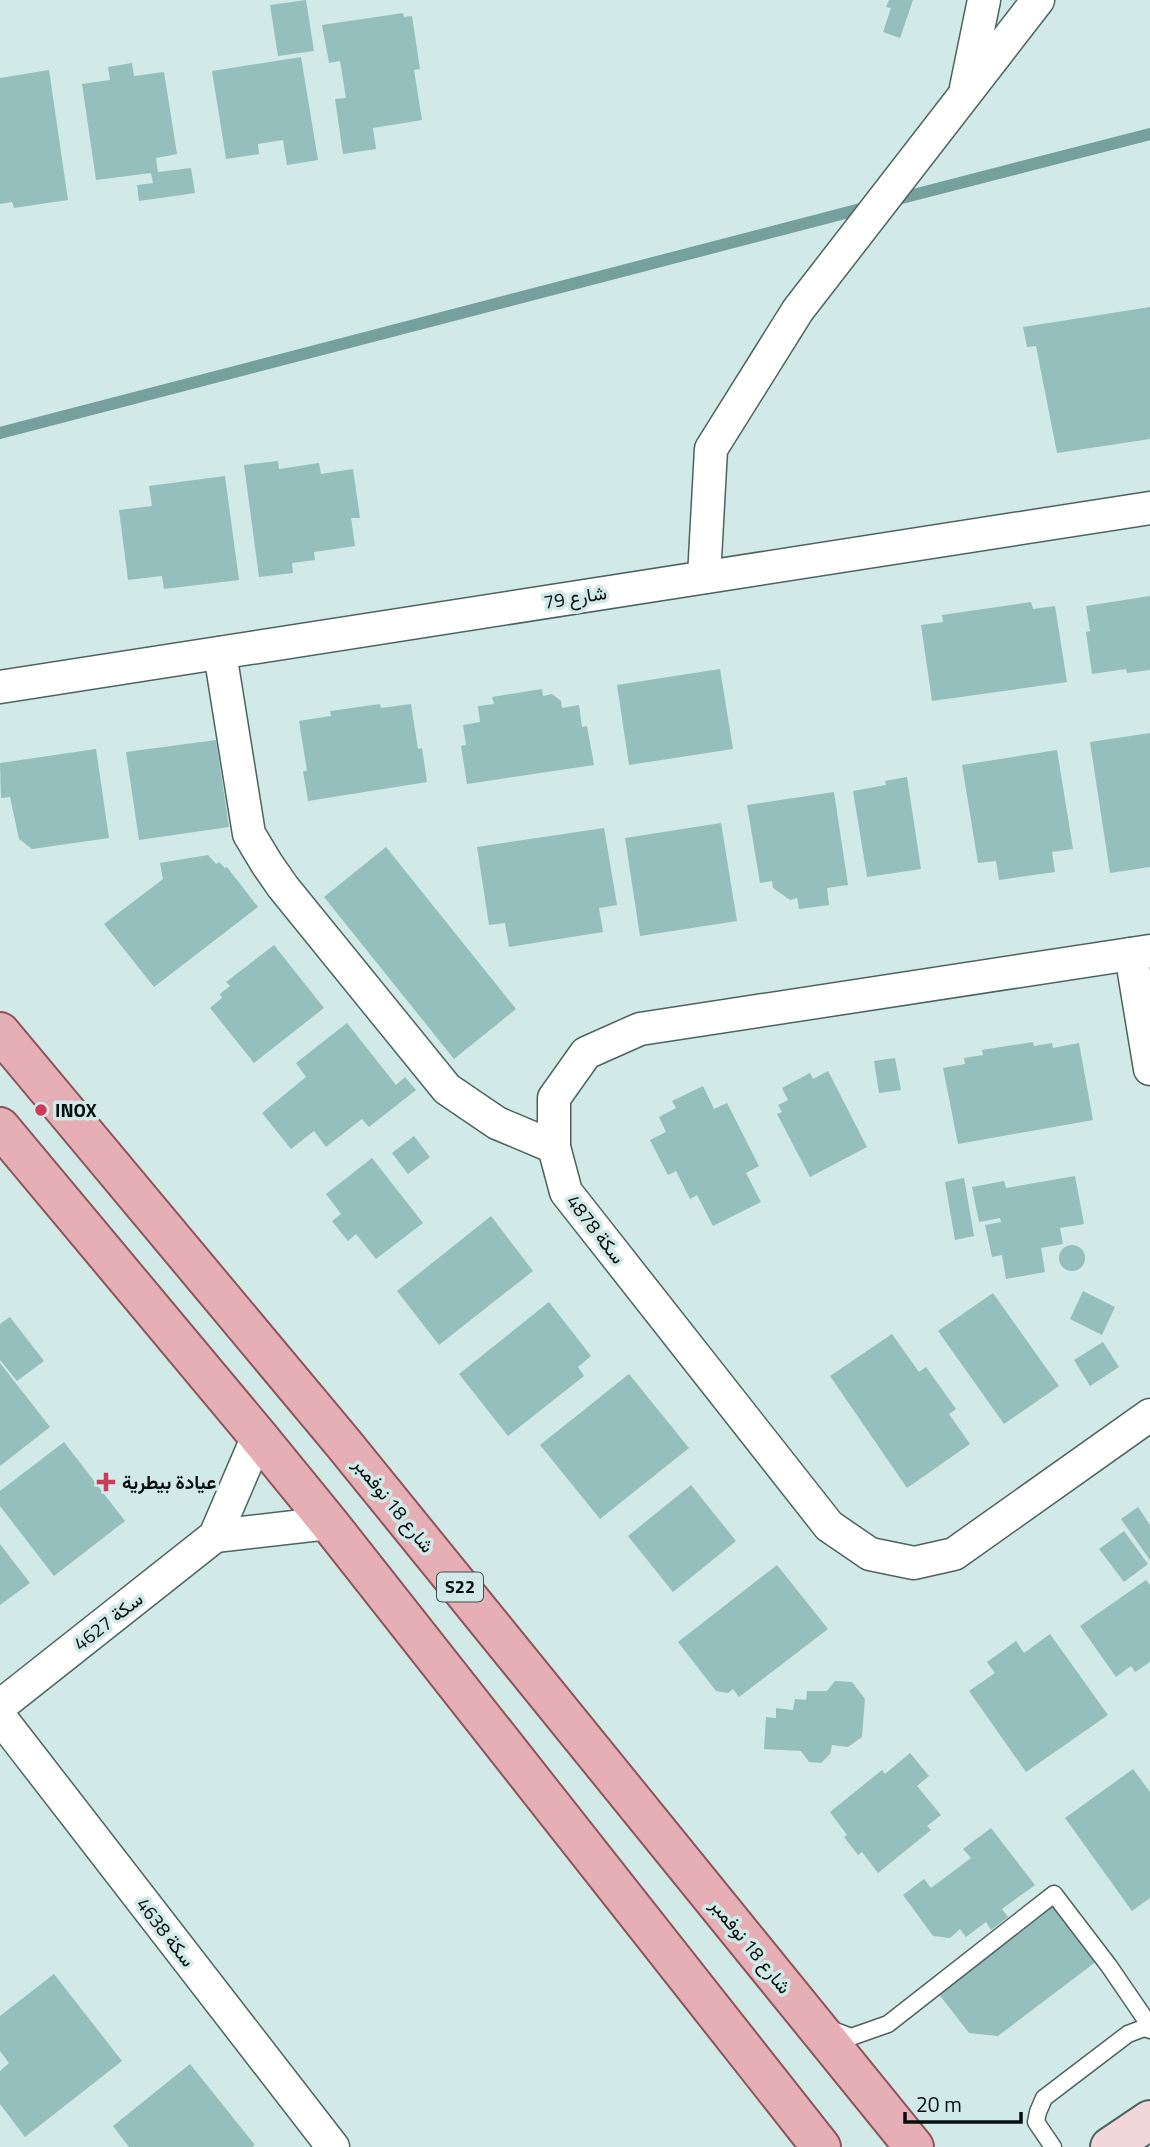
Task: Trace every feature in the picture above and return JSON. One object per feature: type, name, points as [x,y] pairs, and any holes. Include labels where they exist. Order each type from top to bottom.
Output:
[{"type":"main road","name":"شارع 18 نوفمبر","points":[[0,1032],[344,1443],[914,2147]]},
{"type":"main road","points":[[0,1127],[329,1523],[821,2147]]},
{"type":"street","points":[[965,97],[984,0]]},
{"type":"street","points":[[704,577],[711,449],[798,310],[1038,0]]},
{"type":"street","name":"79 شارع","points":[[0,687],[1150,508]]},
{"type":"street","points":[[220,653],[249,834],[267,864],[447,1089],[497,1123],[554,1147]]},
{"type":"street","name":"سكة 4878","points":[[1150,1069],[1140,952],[640,1029],[586,1053],[554,1098],[554,1147],[566,1192],[829,1526],[870,1554],[914,1563],[954,1554],[1150,1415]]},
{"type":"street","name":"سكة 4627","points":[[0,1706],[215,1536],[258,1436]]},
{"type":"street","points":[[215,1536],[329,1523]]},
{"type":"street","name":"سكة 4638","points":[[0,1717],[333,2147]]},
{"type":"street","points":[[873,2096],[922,2147]]},
{"type":"street","points":[[1110,2147],[1150,2120]]},
{"type":"lane","points":[[814,2023],[851,2037],[888,2024],[1054,1895],[1109,1966],[1150,2028]]},
{"type":"lane","points":[[1053,2147],[1036,2122],[1044,2098],[1128,2034],[1150,2028]]},
{"type":"building","points":[[306,0],[314,51],[278,56],[270,5]]},
{"type":"building","points":[[889,0],[913,0],[900,38],[883,32],[891,8],[886,7]]},
{"type":"building","points":[[403,13],[404,17],[412,16],[420,69],[414,70],[422,120],[373,128],[376,149],[343,154],[335,99],[346,98],[340,61],[329,63],[322,25]]},
{"type":"building","points":[[301,57],[318,160],[287,165],[283,140],[258,144],[259,154],[226,159],[212,71]]},
{"type":"building","points":[[132,63],[134,76],[164,72],[177,154],[156,158],[158,172],[191,168],[195,193],[139,201],[137,185],[153,183],[151,173],[96,180],[82,84],[110,80],[108,67]]},
{"type":"building","points":[[49,70],[68,200],[14,208],[12,202],[0,204],[0,78]]},
{"type":"building","points":[[1150,307],[1150,439],[1057,453],[1036,346],[1027,347],[1023,327]]},
{"type":"building","points":[[278,461],[279,469],[319,463],[321,474],[353,469],[360,518],[351,518],[355,546],[314,552],[315,560],[292,563],[293,573],[259,577],[244,465]]},
{"type":"building","points":[[225,476],[239,580],[164,589],[162,576],[128,580],[119,510],[152,506],[149,486]]},
{"type":"building","points":[[1150,596],[1150,670],[1127,673],[1126,669],[1092,674],[1086,632],[1090,631],[1086,606]]},
{"type":"building","points":[[1031,602],[1033,609],[1055,606],[1067,682],[932,701],[921,625],[943,622],[942,615]]},
{"type":"building","points":[[720,669],[733,749],[629,765],[617,685]]},
{"type":"building","points":[[542,689],[543,696],[552,694],[561,701],[562,708],[579,705],[582,727],[587,726],[594,765],[467,784],[461,746],[466,745],[463,725],[480,722],[478,706],[494,704],[492,697]]},
{"type":"building","points":[[380,704],[381,708],[411,704],[418,749],[422,748],[427,782],[308,801],[303,771],[307,771],[299,721],[331,716],[330,711]]},
{"type":"building","points":[[1150,733],[1150,867],[1110,873],[1090,742]]},
{"type":"building","points":[[216,740],[229,827],[139,840],[126,752]]},
{"type":"building","points":[[96,749],[109,838],[32,849],[19,839],[10,797],[1,798],[0,763]]},
{"type":"building","points":[[1057,750],[1073,849],[1052,852],[1055,872],[999,880],[996,861],[978,863],[962,765]]},
{"type":"building","points":[[907,777],[921,869],[867,877],[853,791],[886,785],[885,781]]},
{"type":"building","points":[[834,792],[848,885],[827,888],[829,905],[799,909],[797,898],[790,900],[773,888],[772,881],[760,883],[747,805]]},
{"type":"building","points":[[721,823],[737,921],[640,936],[625,838]]},
{"type":"building","points":[[604,828],[617,905],[599,908],[603,932],[509,947],[505,923],[489,925],[477,847]]},
{"type":"building","points":[[386,847],[516,1009],[454,1059],[324,897]]},
{"type":"building","points":[[208,855],[216,864],[219,862],[227,867],[258,907],[154,987],[104,924],[163,879],[160,863]]},
{"type":"building","points":[[274,945],[324,1008],[254,1063],[210,1008],[222,998],[220,994],[230,986],[226,982]]},
{"type":"building","points":[[347,1023],[396,1085],[405,1077],[416,1090],[369,1127],[362,1119],[326,1147],[314,1131],[291,1149],[262,1113],[306,1077],[296,1063]]},
{"type":"building","points":[[1033,1042],[1034,1046],[1052,1043],[1053,1048],[1079,1043],[1093,1120],[958,1144],[943,1068],[965,1064],[964,1058],[983,1055],[982,1050]]},
{"type":"building","points":[[895,1058],[901,1090],[879,1093],[874,1061]]},
{"type":"building","points":[[828,1071],[867,1147],[810,1177],[777,1114],[782,1112],[778,1105],[788,1100],[782,1088],[810,1073],[813,1079]]},
{"type":"building","points":[[703,1086],[714,1109],[727,1103],[759,1166],[746,1173],[761,1202],[713,1226],[697,1195],[690,1199],[676,1171],[668,1175],[650,1140],[666,1132],[659,1117],[676,1108],[672,1101]]},
{"type":"building","points":[[414,1136],[430,1157],[408,1174],[392,1153]]},
{"type":"building","points":[[372,1158],[423,1223],[376,1259],[356,1234],[348,1241],[332,1221],[341,1214],[326,1194]]},
{"type":"building","points":[[1075,1176],[1084,1224],[1060,1228],[1063,1244],[1041,1248],[1045,1272],[1006,1279],[1002,1255],[992,1257],[985,1225],[1001,1222],[1000,1218],[979,1222],[972,1187],[1004,1181],[1006,1188]]},
{"type":"building","points":[[964,1178],[974,1236],[955,1240],[945,1182]]},
{"type":"building","points":[[491,1216],[533,1271],[439,1345],[397,1291]]},
{"type":"building","points":[[1072,1245],[1082,1248],[1085,1258],[1082,1268],[1072,1271],[1062,1268],[1059,1258],[1062,1248]]},
{"type":"building","points":[[1083,1291],[1115,1307],[1102,1335],[1070,1319]]},
{"type":"building","points":[[993,1293],[1059,1386],[1004,1424],[938,1331]]},
{"type":"building","points":[[549,1302],[591,1356],[578,1367],[584,1376],[508,1436],[459,1374]]},
{"type":"building","points":[[10,1317],[44,1361],[17,1381],[0,1360],[0,1324]]},
{"type":"building","points":[[892,1334],[919,1372],[926,1367],[956,1409],[949,1414],[970,1444],[907,1488],[830,1376]]},
{"type":"building","points":[[1103,1342],[1119,1367],[1090,1386],[1074,1360]]},
{"type":"building","points":[[0,1363],[50,1427],[0,1466]]},
{"type":"building","points":[[629,1374],[689,1448],[600,1519],[540,1445]]},
{"type":"building","points":[[64,1442],[125,1521],[54,1576],[0,1506],[0,1491]]},
{"type":"building","points":[[691,1485],[736,1541],[673,1592],[628,1536]]},
{"type":"building","points":[[1138,1507],[1150,1525],[1150,1560],[1121,1519]]},
{"type":"building","points":[[1124,1531],[1148,1564],[1124,1582],[1099,1549]]},
{"type":"building","points":[[0,1544],[30,1583],[0,1605]]},
{"type":"building","points":[[777,1565],[828,1629],[739,1697],[733,1689],[728,1693],[716,1691],[678,1642]]},
{"type":"building","points":[[1146,1580],[1150,1585],[1150,1662],[1135,1672],[1131,1666],[1116,1677],[1080,1626]]},
{"type":"building","points":[[1050,1634],[1108,1715],[1026,1772],[969,1691],[995,1673],[987,1662],[1016,1641],[1024,1653]]},
{"type":"building","points":[[835,1681],[852,1682],[865,1699],[862,1737],[848,1747],[832,1745],[830,1754],[821,1763],[809,1762],[801,1751],[764,1749],[766,1717],[776,1718],[776,1708],[793,1710],[795,1699],[806,1700],[807,1691],[827,1691]]},
{"type":"building","points":[[910,1753],[929,1776],[917,1786],[941,1815],[927,1826],[931,1830],[878,1873],[862,1852],[858,1855],[830,1812],[882,1770],[885,1774]]},
{"type":"building","points":[[1133,1769],[1150,1792],[1150,1898],[1132,1911],[1065,1818]]},
{"type":"building","points":[[991,1828],[1035,1885],[1002,1909],[1008,1917],[991,1930],[986,1922],[966,1937],[960,1929],[950,1938],[933,1936],[903,1895],[924,1879],[931,1888],[971,1858],[963,1849]]},
{"type":"building","points":[[1054,1905],[1097,1961],[998,2036],[969,2033],[938,1993]]},
{"type":"building","points":[[54,1974],[122,2061],[25,2137],[0,2104],[0,2071],[9,2063],[0,2051],[0,2016]]},
{"type":"building","points":[[190,2064],[255,2145],[129,2147],[113,2126]]},
{"type":"waterway","points":[[890,201],[1150,134]]},
{"type":"waterway","points":[[0,433],[872,206]]},
{"type":"place","name":"INOX","points":[[41,1110]]},
{"type":"place","name":"عيادة بيطرية","points":[[106,1482]]}]
